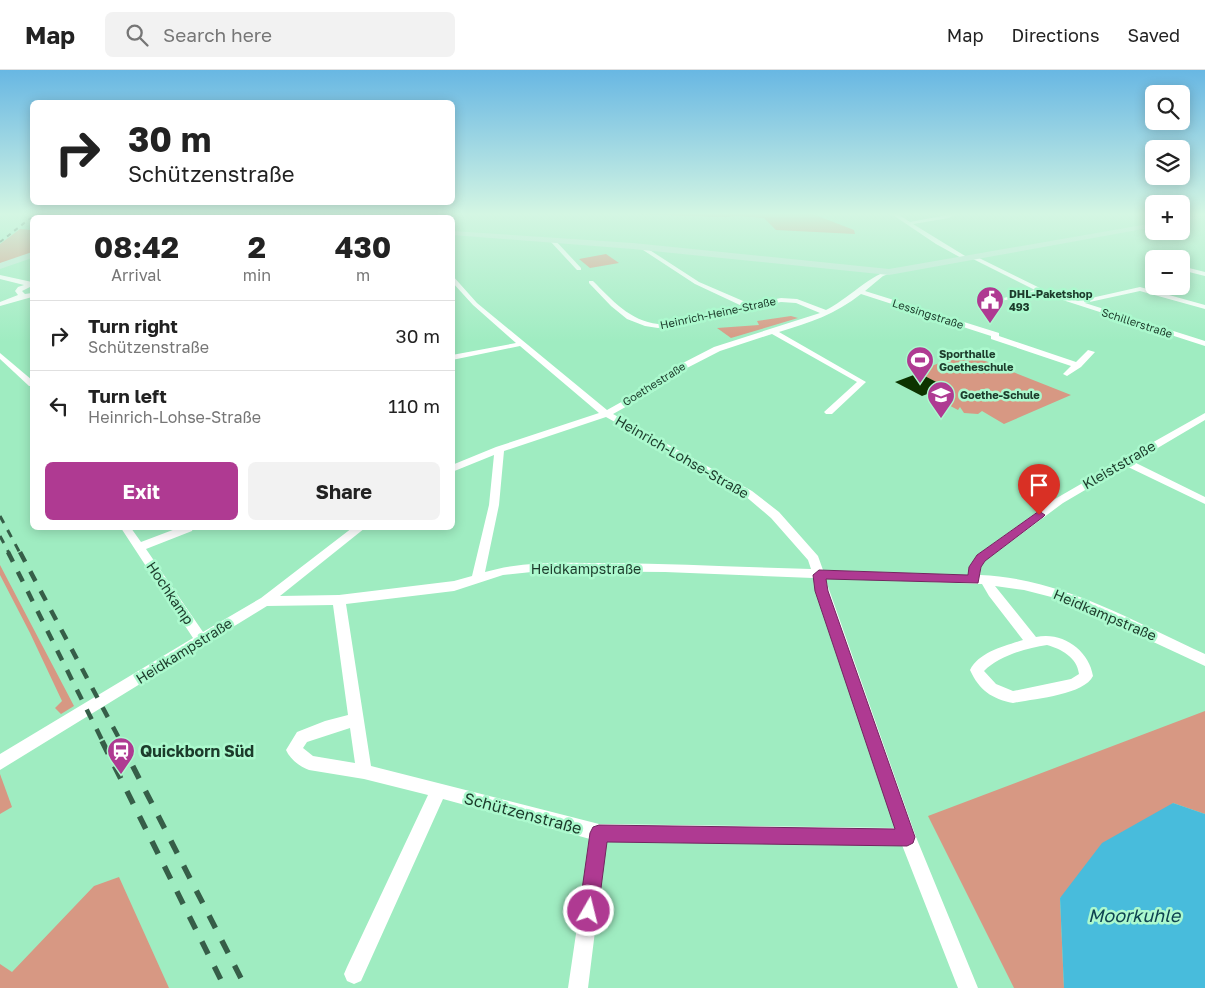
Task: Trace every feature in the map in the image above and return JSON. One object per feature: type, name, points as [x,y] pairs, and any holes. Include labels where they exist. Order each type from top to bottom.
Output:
[{"type":"main road","points":[[0,266],[30,256]]},
{"type":"main road","points":[[729,256],[889,272],[983,256]]},
{"type":"street","points":[[567,256],[579,269]]},
{"type":"street","points":[[656,256],[697,283],[748,306]]},
{"type":"street","name":"Schillerstraße","points":[[965,256],[1041,291],[1205,344]]},
{"type":"street","points":[[1190,270],[1205,274]]},
{"type":"street","name":"Goethestraße","points":[[455,468],[499,449],[606,414],[653,388],[686,364],[734,342],[827,313],[841,306],[882,275],[889,272]]},
{"type":"street","points":[[0,277],[30,284]]},
{"type":"street","name":"Heinrich-Lohse-Straße","points":[[455,281],[475,304],[606,414],[748,493],[775,515],[814,559],[822,591],[907,837],[968,988]]},
{"type":"street","name":"Heinrich-Heine-Straße","points":[[591,282],[634,321],[650,326],[658,326],[748,306],[790,300],[827,313]]},
{"type":"street","points":[[29,296],[18,292],[20,288],[30,284]]},
{"type":"street","points":[[1077,303],[1140,289],[1205,307]]},
{"type":"street","points":[[998,301],[1041,291]]},
{"type":"street","name":"Lessingstraße","points":[[861,292],[996,335],[998,333],[1080,363]]},
{"type":"street","points":[[0,304],[29,296]]},
{"type":"street","points":[[772,331],[862,382],[829,412]]},
{"type":"street","points":[[455,357],[521,344]]},
{"type":"street","points":[[1067,374],[1091,352]]},
{"type":"street","points":[[0,355],[30,382]]},
{"type":"street","name":"Kleiststraße","points":[[980,580],[975,567],[981,558],[1059,501],[1124,461],[1205,416]]},
{"type":"street","points":[[478,578],[494,505],[499,449]]},
{"type":"street","points":[[1124,461],[1205,501]]},
{"type":"street","name":"Hochkamp","points":[[127,530],[201,640]]},
{"type":"street","name":"Hochkamp","points":[[139,547],[183,530]]},
{"type":"street","points":[[265,601],[356,530]]},
{"type":"street","name":"Heidkampstraße","points":[[0,763],[265,601],[339,600],[454,586],[503,571],[541,567],[665,568],[980,580],[1024,585],[1066,596],[1205,660]]},
{"type":"street","points":[[980,580],[1032,642]]},
{"type":"street","points":[[339,600],[364,772]]},
{"type":"street","points":[[1047,640],[1064,646],[1084,664],[1086,676],[1075,684],[1014,697],[1006,696],[992,689],[979,676],[977,670],[982,662],[1032,642],[1047,640]]},
{"type":"street","name":"Schützenstraße","points":[[356,720],[325,728],[302,737],[294,750],[309,763],[364,772],[439,790],[599,833],[907,837]]},
{"type":"street","points":[[354,974],[439,790]]},
{"type":"street","points":[[578,988],[599,833]]},
{"type":"shaded area","points":[[0,256],[24,256],[0,264]]},
{"type":"shaded area","points":[[609,256],[619,263],[590,268],[579,259]]},
{"type":"shaded area","points":[[791,316],[798,318],[731,338],[717,328],[759,325],[757,321]]},
{"type":"shaded area","points":[[965,353],[1071,395],[1004,424],[982,411],[978,414],[964,413],[960,407],[958,410],[937,399],[939,395],[953,388],[946,387],[916,372]]},
{"type":"shaded area","points":[[0,565],[74,706],[61,714],[55,708],[62,701],[0,575]]},
{"type":"shaded area","points":[[1205,711],[1205,814],[1173,803],[1060,898],[1064,988],[1014,988],[928,816]]},
{"type":"shaded area","points":[[0,774],[12,807],[0,814]]},
{"type":"shaded area","points":[[119,877],[169,988],[0,988],[0,964],[12,972],[94,886]]},
{"type":"water","name":"Moorkuhle","points":[[1173,803],[1205,814],[1205,988],[1064,988],[1060,898],[1102,843]]},
{"type":"building","name":"Sporthalle Goetheschule","points":[[919,373],[946,387],[922,396],[895,382]]},
{"type":"railway","points":[[0,516],[20,553]]},
{"type":"railway","points":[[0,536],[9,553]]},
{"type":"railway","points":[[8,552],[103,742]]},
{"type":"railway","points":[[20,552],[121,742]]},
{"type":"railway","points":[[102,741],[225,988]]},
{"type":"railway","points":[[120,741],[246,988]]},
{"type":"place","name":"DHL-Paketshop 493","points":[[990,324]]},
{"type":"place","name":"Sporthalle Goetheschule","points":[[920,384]]},
{"type":"place","name":"Goethe-Schule","points":[[941,419]]},
{"type":"place","name":"Quickborn Süd","points":[[121,775]]},
{"type":"route","points":[[589,911],[599,833],[907,837],[822,591],[819,575],[974,580],[975,567],[981,558],[1039,515]]}]
